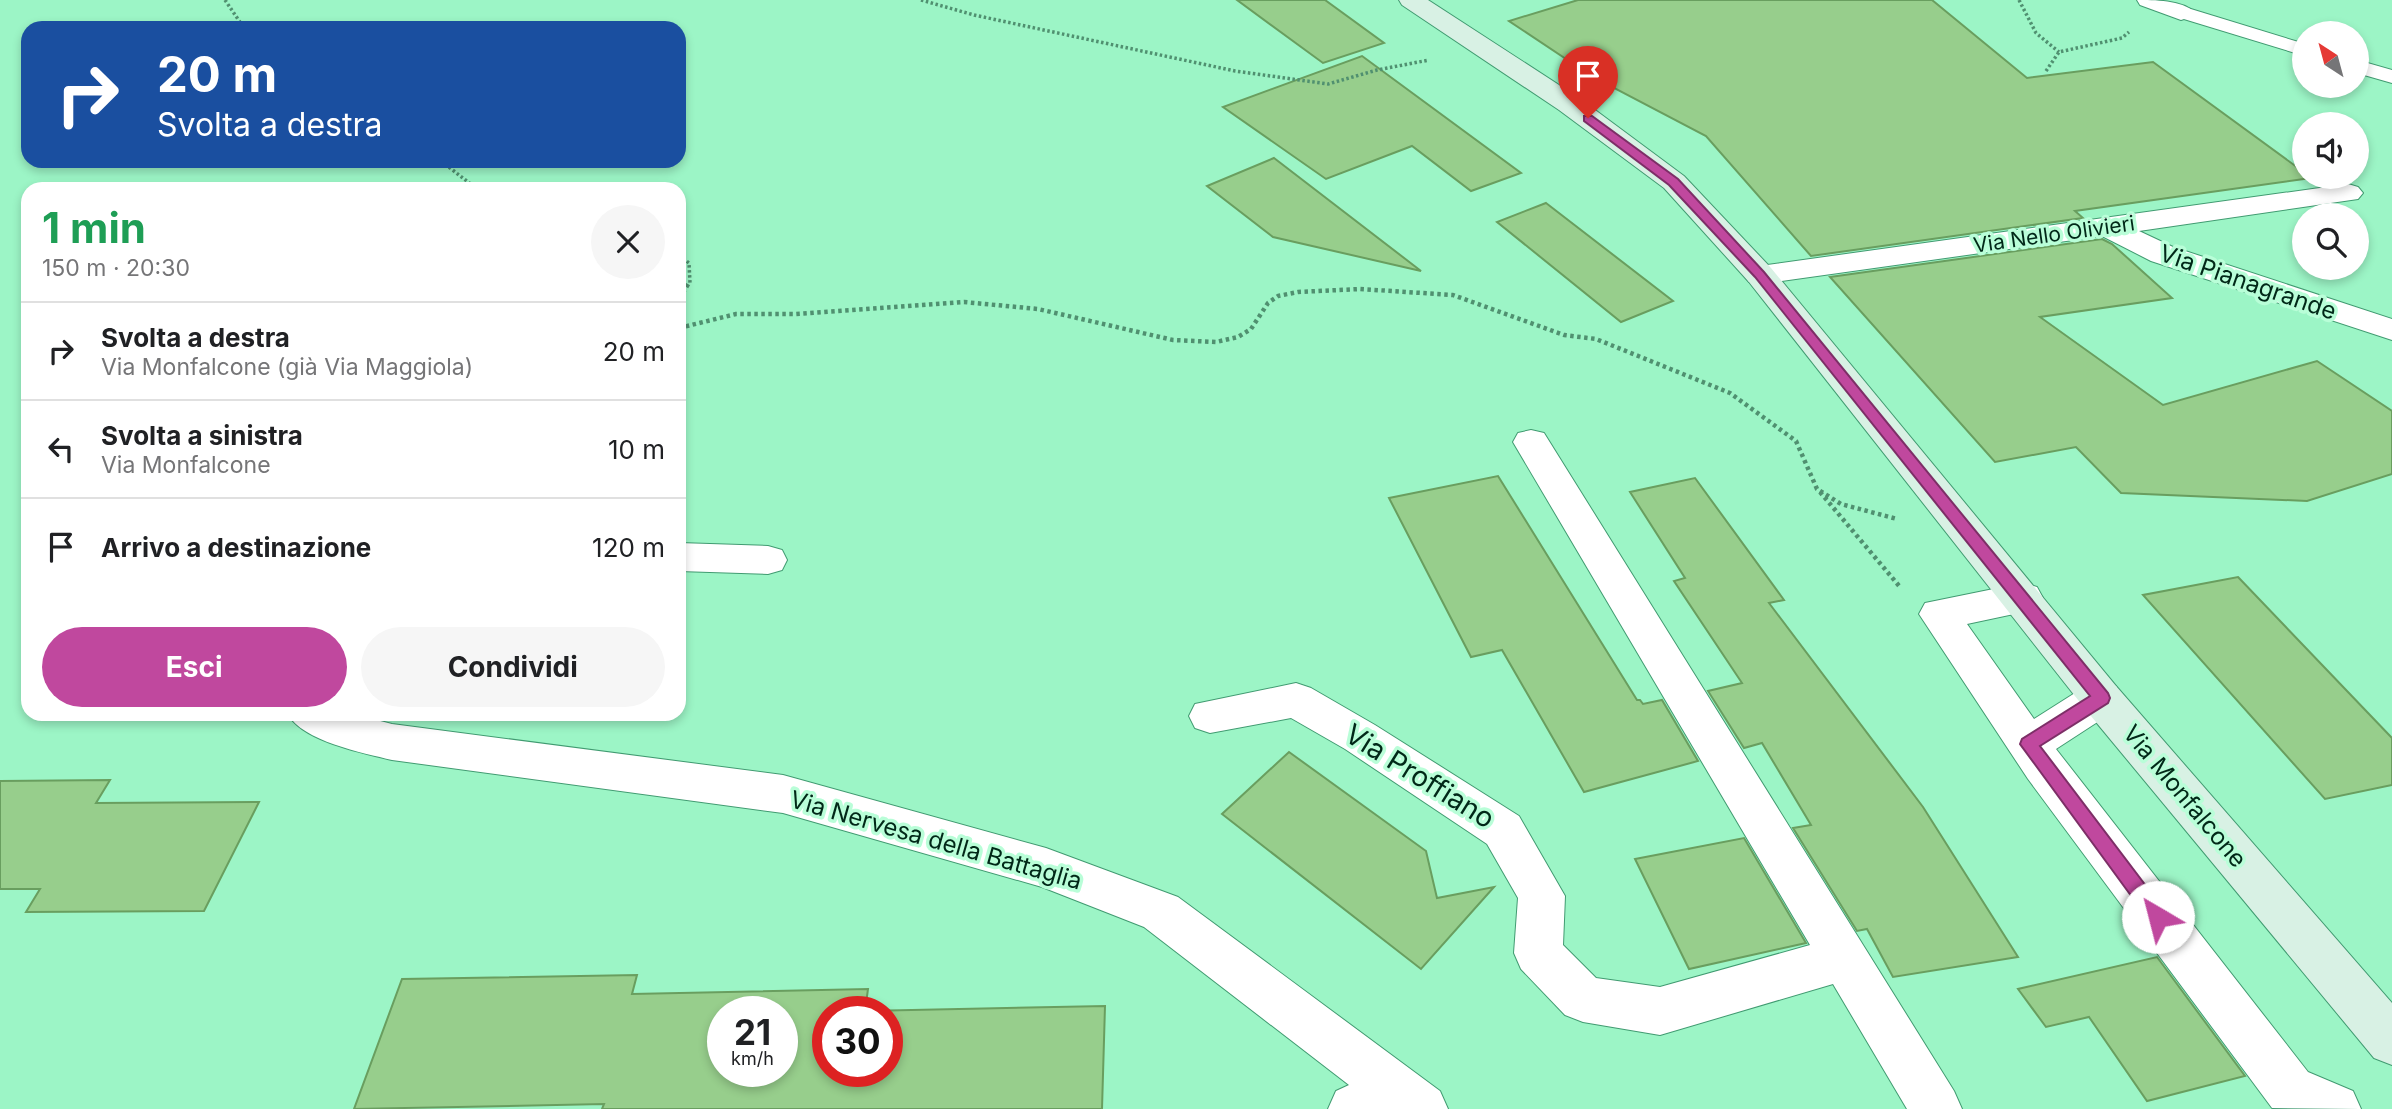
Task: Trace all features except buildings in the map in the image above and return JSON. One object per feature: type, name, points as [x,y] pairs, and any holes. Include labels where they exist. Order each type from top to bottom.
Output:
[{"type":"main road","name":"Via Monfalcone","points":[[1411,0],[1569,104],[1674,182],[1760,275],[1966,527],[2101,698],[2392,1041]]},
{"type":"street","points":[[2153,2],[2181,12]]},
{"type":"street","name":"Via Nello Olivieri","points":[[1760,275],[2348,193]]},
{"type":"street","name":"Via Pianagrande","points":[[2106,227],[2162,254],[2392,330]]},
{"type":"street","points":[[1531,442],[1936,1109]]},
{"type":"street","points":[[686,557],[768,560]]},
{"type":"street","points":[[2023,598],[1939,614],[2029,744],[2290,1090],[2335,1109]]},
{"type":"street","points":[[2029,744],[2101,698]]},
{"type":"street","name":"Via Proffiano","points":[[1210,716],[1296,700],[1360,737],[1503,830],[1542,896],[1538,953],[1583,999],[1660,1011],[1845,958]]},
{"type":"street","name":"Via Nervesa della Battaglia","points":[[326,721],[354,733],[408,729],[783,794],[1046,868],[1161,912],[1412,1101]]},
{"type":"street","name":"Via Nervesa della Battaglia","points":[[1354,1109],[1412,1101]]},
{"type":"lane","points":[[2181,12],[2292,46]]},
{"type":"lane","points":[[2370,70],[2392,77]]},
{"type":"path","points":[[225,0],[239,21]]},
{"type":"path","points":[[921,0],[974,15],[1235,71],[1328,84],[1377,70],[1484,50]]},
{"type":"path","points":[[2019,0],[2036,33],[2059,52]]},
{"type":"path","points":[[2046,71],[2059,52],[2122,38],[2153,2]]},
{"type":"path","points":[[450,168],[468,182]]},
{"type":"path","points":[[686,260],[689,263],[690,282],[686,288]]},
{"type":"path","points":[[686,326],[736,314],[795,314],[964,302],[1038,309],[1173,340],[1216,342],[1238,337],[1251,329],[1268,303],[1278,296],[1298,292],[1360,289],[1452,295],[1564,335],[1596,339],[1730,393],[1796,441],[1818,489],[1893,581],[1939,614]]},
{"type":"path","points":[[1818,489],[1842,504],[1886,518],[1966,527]]},
{"type":"route","points":[[1588,118],[1674,182],[1760,275],[2041,620],[2101,698],[2029,744],[2158,917]]}]
